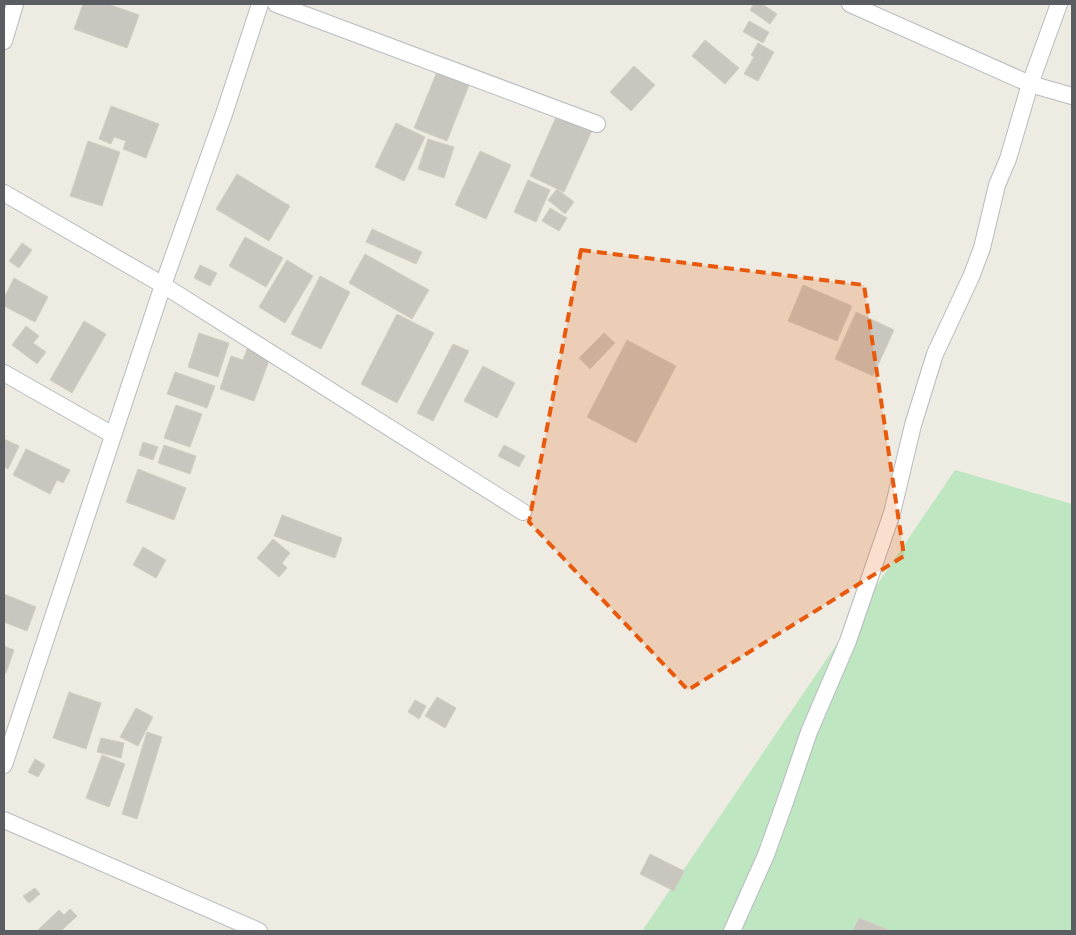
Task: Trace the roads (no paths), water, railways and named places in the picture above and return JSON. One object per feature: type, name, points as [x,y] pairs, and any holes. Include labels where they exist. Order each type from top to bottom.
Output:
[{"type":"street","points":[[4,40],[15,4]]},
{"type":"street","points":[[4,764],[163,285],[224,114],[260,4]]},
{"type":"street","points":[[276,4],[597,124]]},
{"type":"street","points":[[850,4],[1030,84],[1072,96]]},
{"type":"street","points":[[732,931],[766,855],[809,732],[848,641],[892,513],[912,425],[935,354],[971,277],[982,248],[997,185],[1008,159],[1030,84],[1060,4]]},
{"type":"street","points":[[4,193],[163,285],[523,512]]},
{"type":"street","points":[[4,373],[113,435]]},
{"type":"street","points":[[4,820],[259,931]]}]
